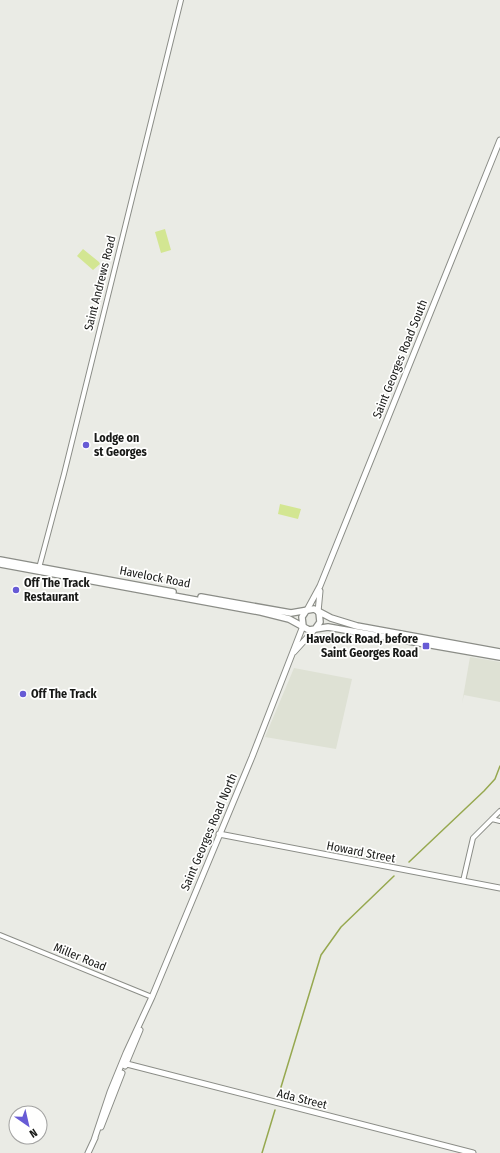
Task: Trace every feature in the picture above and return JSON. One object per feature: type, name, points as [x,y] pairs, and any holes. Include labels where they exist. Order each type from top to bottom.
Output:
[{"type":"main road","name":"Havelock Road","points":[[0,560],[39,569],[261,612],[289,619],[303,626]]},
{"type":"main road","name":"Havelock Road","points":[[0,564],[39,569],[283,612],[291,613],[307,610]]},
{"type":"main road","points":[[500,652],[339,622],[314,609],[307,610],[302,617],[303,626],[309,630],[328,627],[500,657]]},
{"type":"main road","points":[[314,630],[320,622],[319,612]]},
{"type":"street","name":"Saint Andrews Road","points":[[39,569],[64,474],[181,0]]},
{"type":"street","name":"Saint Georges Road South","points":[[307,610],[320,586],[500,140]]},
{"type":"street","name":"Saint Georges Road South","points":[[319,612],[320,586]]},
{"type":"street","name":"Saint Georges Road North","points":[[88,1153],[303,626]]},
{"type":"street","name":"Saint Georges Road North","points":[[293,653],[314,630]]},
{"type":"street","points":[[463,882],[473,838],[500,811]]},
{"type":"street","points":[[492,819],[500,821]]},
{"type":"street","name":"Howard Street","points":[[219,834],[500,888]]},
{"type":"street","name":"Miller Road","points":[[0,935],[152,997]]},
{"type":"street","name":"Ada Street","points":[[124,1063],[473,1153]]},
{"type":"shaded area","points":[[470,657],[500,662],[500,702],[464,695],[462,703]]},
{"type":"shaded area","points":[[294,668],[352,679],[336,749],[265,737]]},
{"type":"green space","points":[[165,229],[171,250],[161,253],[155,232]]},
{"type":"green space","points":[[83,249],[100,264],[93,270],[77,256]]},
{"type":"green space","points":[[280,504],[301,509],[298,519],[278,514]]},
{"type":"waterway","points":[[409,862],[484,791],[495,779],[500,766]]},
{"type":"waterway","points":[[278,1097],[321,955],[341,927],[394,876]]},
{"type":"waterway","points":[[262,1153],[275,1110]]},
{"type":"place","name":"Lodge on st Georges","points":[[86,445]]},
{"type":"place","name":"Off The Track Restaurant","points":[[16,590]]},
{"type":"place","name":"Havelock Road, before Saint Georges Road","points":[[426,646]]},
{"type":"place","name":"Off The Track","points":[[23,694]]}]
